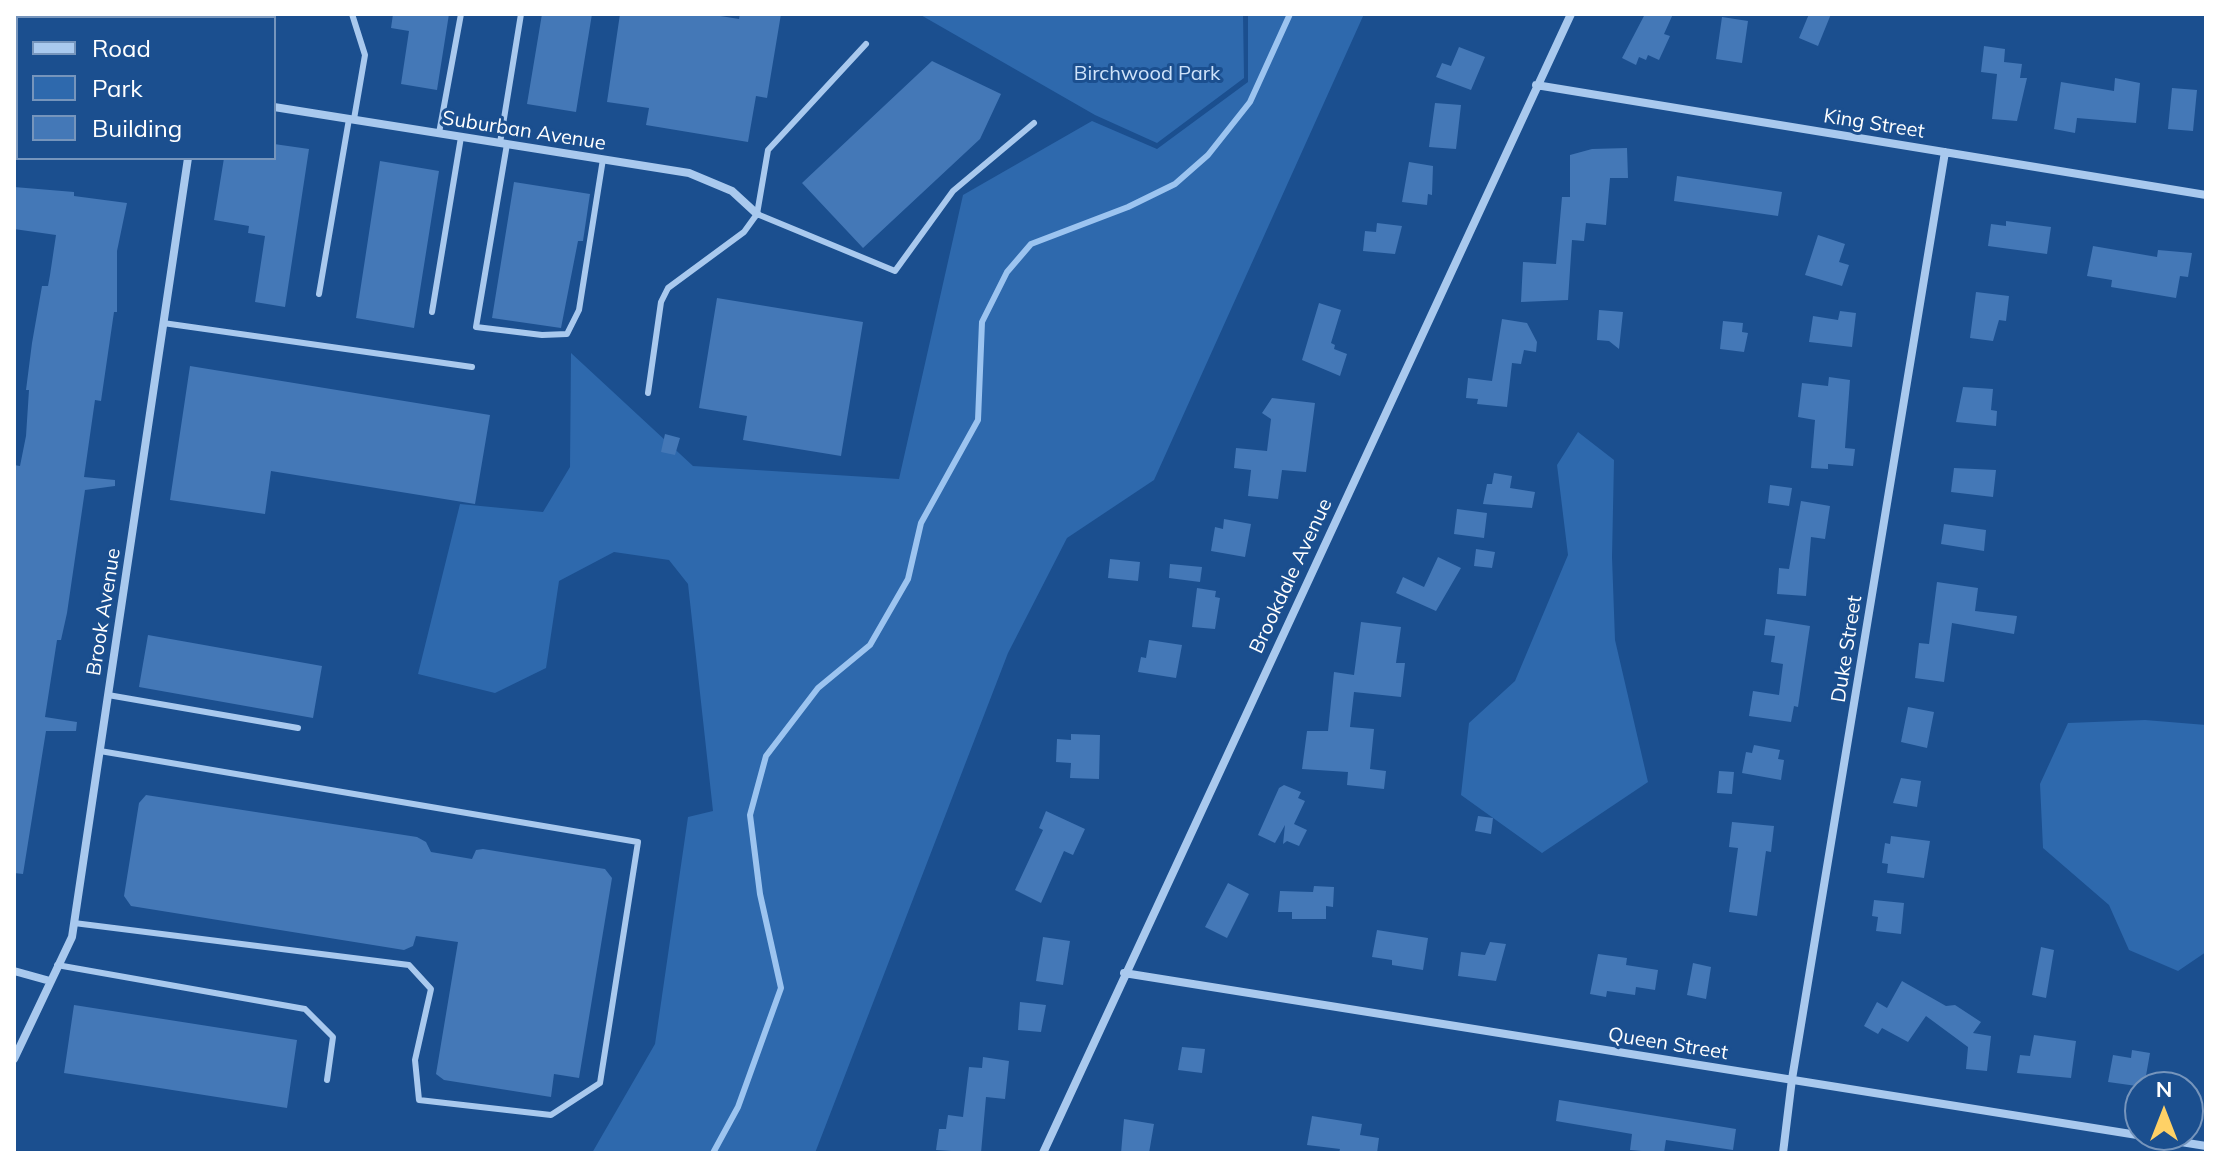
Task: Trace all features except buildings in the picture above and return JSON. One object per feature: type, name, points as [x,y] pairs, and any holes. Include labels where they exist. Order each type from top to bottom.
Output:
[{"type":"street","name":"Brookdale Avenue","points":[[1043,1153],[1571,14]]},
{"type":"street","name":"King Street","points":[[1536,85],[2206,195]]},
{"type":"street","name":"Suburban Avenue","points":[[276,107],[689,173],[732,191],[757,214]]},
{"type":"street","name":"Duke Street","points":[[1783,1153],[1792,1079],[1945,152]]},
{"type":"street","name":"Brook Avenue","points":[[14,1059],[72,937],[188,160]]},
{"type":"street","points":[[14,971],[50,981]]},
{"type":"street","name":"Queen Street","points":[[1124,973],[2206,1146]]},
{"type":"lane","points":[[319,294],[365,55],[352,14]]},
{"type":"lane","points":[[439,133],[461,14]]},
{"type":"lane","points":[[521,14],[476,327],[542,335],[567,334],[579,310],[603,159]]},
{"type":"lane","points":[[648,393],[661,302],[668,288],[724,250],[757,214],[768,150],[866,44]]},
{"type":"lane","points":[[757,214],[895,271],[953,191],[1034,123]]},
{"type":"lane","points":[[432,312],[461,137]]},
{"type":"lane","points":[[163,323],[472,367]]},
{"type":"lane","points":[[108,695],[298,728]]},
{"type":"lane","points":[[74,923],[409,965],[431,989],[415,1060],[419,1100],[551,1115],[600,1083],[638,842],[100,751]]},
{"type":"lane","points":[[57,965],[305,1009],[333,1037],[327,1080]]},
{"type":"green space","name":"Birchwood Park","points":[[919,14],[1243,14],[1244,78],[1157,143],[1095,115]]},
{"type":"green space","points":[[1248,14],[1364,14],[1154,480],[1067,538],[1008,653],[815,1153],[592,1153],[655,1044],[688,817],[713,811],[688,584],[669,560],[614,552],[559,581],[546,668],[495,693],[418,674],[460,504],[543,512],[570,467],[571,353],[693,466],[899,479],[963,195],[1092,121],[1157,149],[1248,82]]},
{"type":"green space","points":[[1578,432],[1614,460],[1612,557],[1615,640],[1648,782],[1542,853],[1461,795],[1469,723],[1515,681],[1568,555],[1557,465]]},
{"type":"green space","points":[[2145,720],[2206,725],[2206,952],[2178,971],[2129,950],[2109,905],[2043,848],[2040,784],[2068,723]]},
{"type":"waterway","points":[[713,1153],[738,1107],[781,988],[760,894],[750,815],[766,756],[818,688],[870,645],[908,579],[921,523],[978,420],[982,322],[1007,272],[1031,244],[1128,207],[1175,184],[1208,155],[1250,102],[1290,14]]}]
